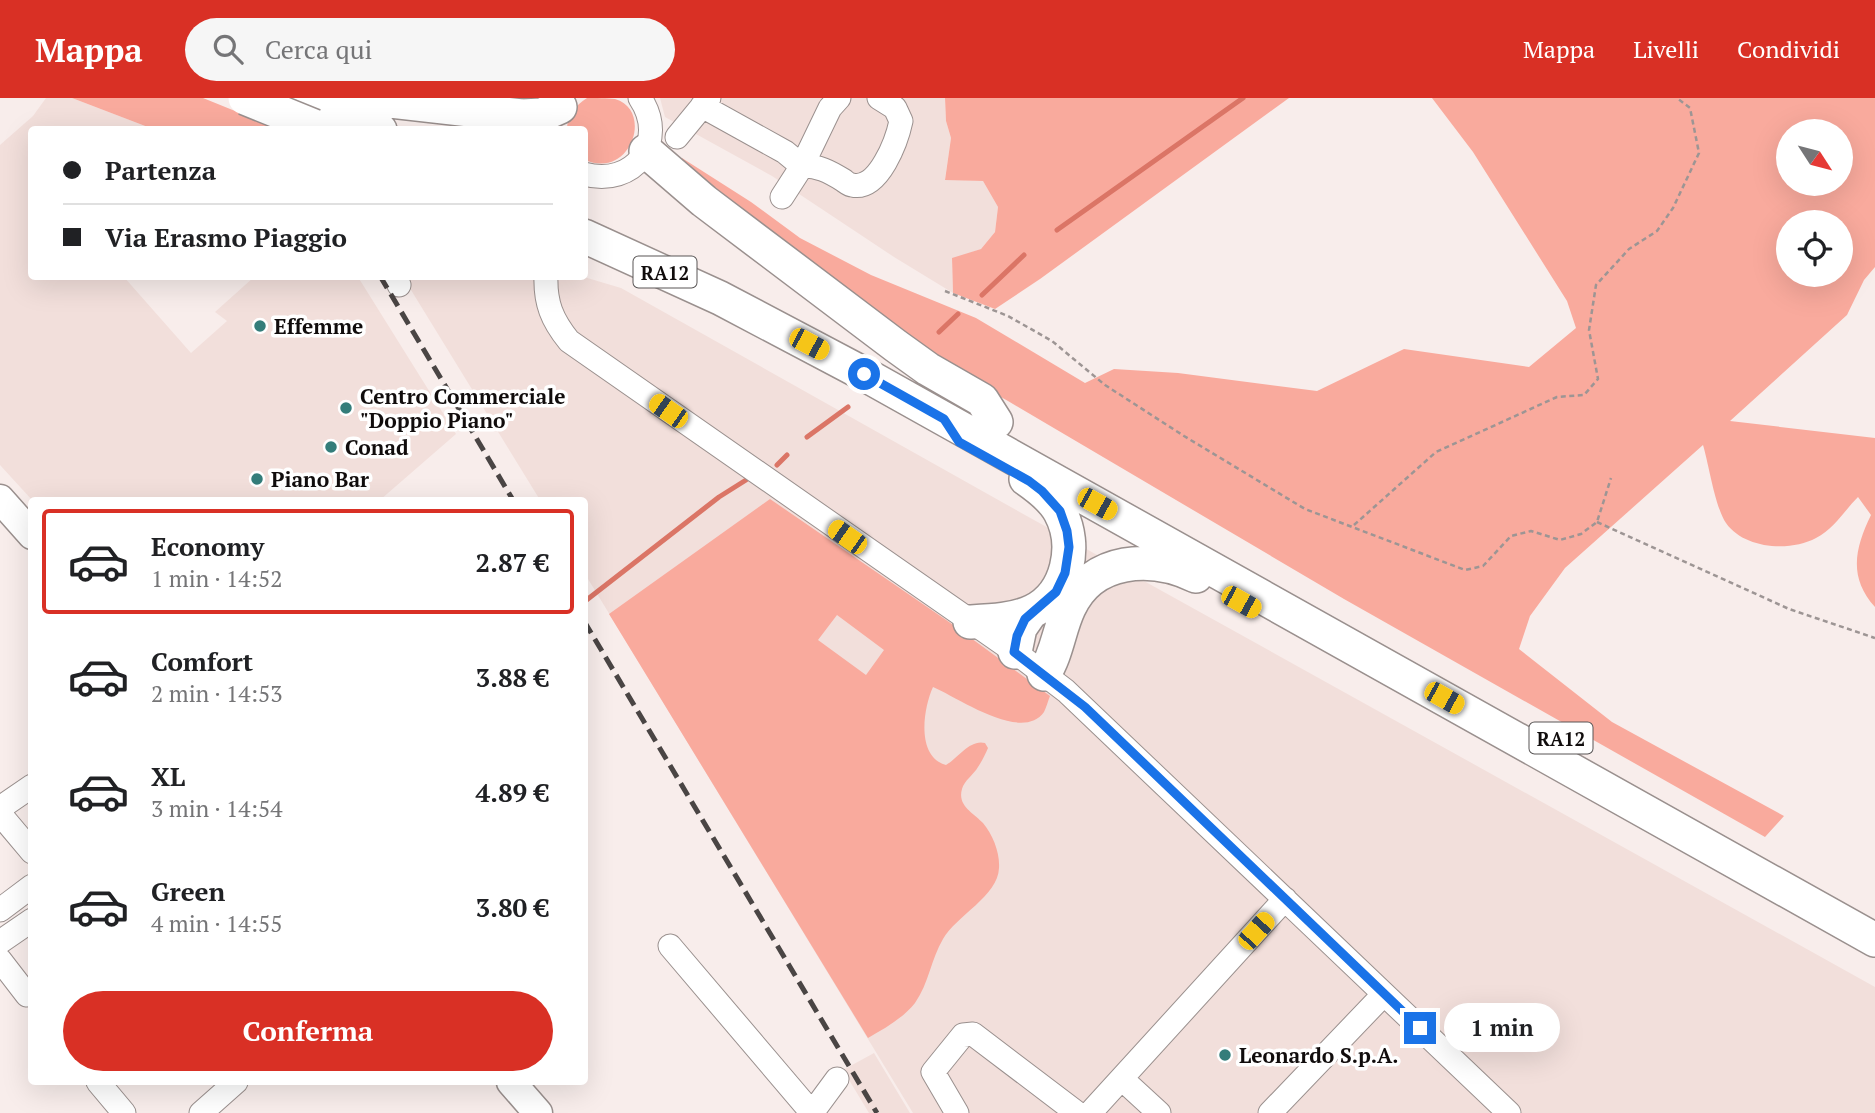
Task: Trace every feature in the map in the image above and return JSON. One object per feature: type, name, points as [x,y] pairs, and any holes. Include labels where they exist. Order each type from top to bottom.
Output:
[{"type":"highway","points":[[245,98],[313,117],[359,126]]},
{"type":"highway","points":[[364,98],[522,116],[560,112]]},
{"type":"highway","points":[[646,151],[705,201],[928,369],[982,400],[996,422]]},
{"type":"highway","name":"RA12","points":[[588,217],[605,236],[944,419],[1875,940]]},
{"type":"highway","name":"RA12","points":[[605,236],[751,288],[996,422],[1875,915]]},
{"type":"highway","points":[[944,419],[959,442],[1029,481],[1053,502],[1064,520],[1069,547],[1065,573],[1056,592],[1046,602],[1031,612],[997,620],[970,622]]},
{"type":"highway","points":[[1044,674],[1055,652],[1074,597],[1091,581],[1123,565],[1144,562],[1171,566],[1196,576],[1264,615],[1287,610]]},
{"type":"highway","points":[[1014,652],[1020,628],[1031,612]]},
{"type":"main road","points":[[0,499],[28,530]]},
{"type":"main road","points":[[514,1085],[538,1113]]},
{"type":"street","points":[[284,98],[313,117]]},
{"type":"street","points":[[595,176],[624,172],[633,167],[646,151],[651,127],[646,106],[640,98]]},
{"type":"street","points":[[782,197],[802,166],[830,108],[839,98]]},
{"type":"street","points":[[677,137],[706,102],[785,152],[802,166],[812,165],[852,186],[864,184],[875,178],[892,151],[901,121],[895,107],[878,98]]},
{"type":"street","points":[[546,280],[547,303],[551,316],[569,341],[1014,652],[1085,707],[1509,1113]]},
{"type":"street","points":[[2,808],[28,789]]},
{"type":"street","points":[[2,808],[28,829]]},
{"type":"street","points":[[2,808],[28,846]]},
{"type":"street","points":[[0,910],[28,889]]},
{"type":"street","points":[[1090,1113],[1285,899]]},
{"type":"street","points":[[0,942],[28,923]]},
{"type":"street","points":[[670,946],[812,1113],[837,1079]]},
{"type":"street","points":[[0,960],[27,995]]},
{"type":"street","points":[[1270,1113],[1384,993]]},
{"type":"street","points":[[957,1113],[933,1072],[963,1035],[973,1034],[1077,1113]]},
{"type":"street","points":[[1122,1079],[1159,1113]]},
{"type":"street","points":[[101,1085],[124,1113]]},
{"type":"street","points":[[201,1113],[233,1085]]},
{"type":"path","points":[[1353,526],[1436,452],[1557,397],[1584,395],[1598,379],[1589,330],[1596,285],[1629,249],[1657,231],[1673,208],[1699,153],[1690,108],[1676,98]]},
{"type":"path","points":[[945,291],[1008,316],[1052,341],[1105,385],[1305,509],[1465,570],[1483,566],[1511,536],[1531,531],[1560,540],[1581,534],[1597,522],[1611,478]]},
{"type":"path","points":[[1597,522],[1789,609],[1875,638]]},
{"type":"shaded area","points":[[46,98],[72,98],[145,126],[28,126],[28,280],[127,280],[191,353],[227,321],[215,312],[251,280],[360,280],[456,434],[383,497],[29,497],[0,465],[0,145],[33,116]]},
{"type":"shaded area","points":[[72,98],[203,98],[272,126],[145,126]]},
{"type":"shaded area","points":[[587,98],[615,99],[627,106],[633,116],[635,128],[632,141],[625,152],[615,160],[601,164],[588,161],[588,126],[567,126],[572,111]]},
{"type":"shaded area","points":[[660,98],[945,98],[946,121],[951,138],[945,179],[983,181],[998,207],[995,232],[981,249],[952,259],[953,293],[772,176],[665,117]]},
{"type":"shaded area","points":[[945,98],[1289,98],[995,309],[953,293],[952,258],[981,249],[995,232],[998,207],[983,181],[945,180],[951,138],[946,121]]},
{"type":"shaded area","points":[[1432,98],[1875,98],[1875,267],[1864,280],[1847,315],[1730,421],[1875,438],[1875,607],[1866,596],[1858,573],[1858,551],[1871,515],[1858,497],[1834,525],[1816,538],[1794,545],[1768,546],[1756,543],[1734,532],[1722,516],[1703,445],[1565,568],[1530,616],[1519,649],[1612,722],[1784,816],[1765,837],[1344,599],[918,351],[680,171],[682,158],[751,202],[800,238],[871,275],[976,318],[1085,383],[1114,369],[1178,373],[1317,391],[1404,349],[1529,367],[1576,328],[1567,301],[1473,152]]},
{"type":"shaded area","points":[[588,278],[621,288],[1875,987],[1875,1113],[913,1113],[588,579],[588,497],[538,497],[405,280]]},
{"type":"shaded area","points":[[770,499],[949,622],[1050,696],[1044,712],[1034,720],[1021,723],[990,715],[933,687],[927,707],[925,731],[926,743],[936,760],[946,765],[969,746],[985,743],[988,748],[963,786],[961,795],[967,809],[990,833],[997,850],[999,868],[992,888],[943,939],[915,1003],[893,1023],[868,1038],[609,614]],"holes":[[[837,615],[884,650],[866,675],[818,640]]]},
{"type":"shaded area","points":[[874,1053],[910,1113],[869,1113],[843,1070]]},
{"type":"waterway","points":[[1057,230],[1243,98]]},
{"type":"waterway","points":[[982,295],[1024,255]]},
{"type":"waterway","points":[[939,332],[958,314]]},
{"type":"waterway","points":[[807,437],[848,407]]},
{"type":"waterway","points":[[777,465],[787,455]]},
{"type":"waterway","points":[[588,599],[719,497],[746,480]]},
{"type":"railway","points":[[271,98],[289,126]]},
{"type":"railway","points":[[382,280],[511,497]]},
{"type":"railway","points":[[588,628],[877,1113]]},
{"type":"place","name":"Effemme","points":[[260,326]]},
{"type":"place","name":"Centro Commerciale \"Doppio Piano\"","points":[[346,408]]},
{"type":"place","name":"Conad","points":[[331,447]]},
{"type":"place","name":"Piano Bar","points":[[257,479]]},
{"type":"place","name":"Leonardo S.p.A.","points":[[1225,1055]]},
{"type":"route","points":[[864,374],[944,419],[959,442],[1029,481],[1060,511],[1069,547],[1065,573],[1056,592],[1025,619],[1017,636],[1014,652],[1085,707],[1420,1028]]}]
